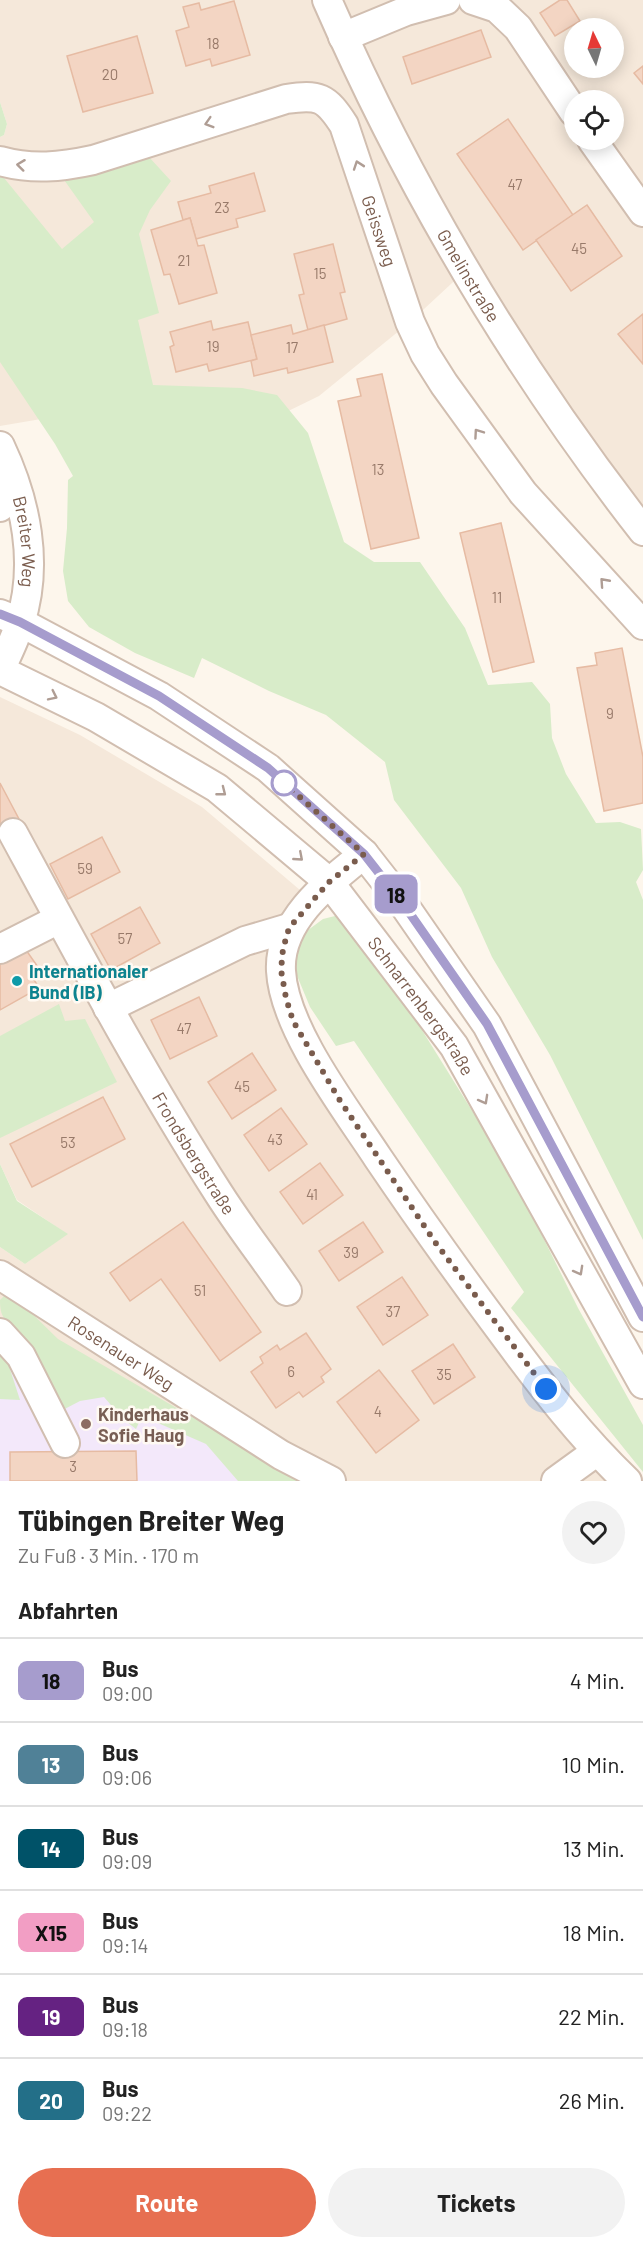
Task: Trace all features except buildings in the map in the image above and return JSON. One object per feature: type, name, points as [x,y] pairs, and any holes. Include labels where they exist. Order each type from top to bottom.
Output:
[{"type":"street","name":"Gmelinstraße","points":[[327,0],[360,21],[389,131],[465,271],[544,396],[589,462],[643,531]]},
{"type":"street","points":[[360,21],[406,12],[446,0]]},
{"type":"street","points":[[472,0],[497,9],[518,28],[564,97]]},
{"type":"street","name":"Geissweg","points":[[0,161],[32,167],[64,166],[93,160],[286,99],[308,95],[323,99],[334,109],[344,125],[410,322],[424,354],[523,493],[643,625]]},
{"type":"street","points":[[599,150],[643,212]]},
{"type":"street","name":"Breiter Weg","points":[[0,507],[1,448]]},
{"type":"street","name":"Breiter Weg","points":[[0,670],[10,618],[28,583],[29,542],[20,493],[1,448]]},
{"type":"street","points":[[10,618],[159,696],[268,768],[364,854],[404,905],[487,1024],[643,1317]]},
{"type":"street","name":"Schnarrenbergstraße","points":[[0,670],[96,717],[217,788],[329,882],[454,1046],[643,1384]]},
{"type":"street","name":"Frondsbergstraße","points":[[13,833],[108,1008],[219,1195],[287,1291]]},
{"type":"street","points":[[364,854],[329,882],[289,928],[283,949],[281,970],[293,1021],[339,1099],[448,1261],[533,1374],[596,1452],[627,1481]]},
{"type":"street","points":[[0,949],[59,919]]},
{"type":"street","points":[[108,1008],[245,941],[289,928]]},
{"type":"street","name":"Rosenauer Weg","points":[[1,1278],[281,1455],[332,1481]]},
{"type":"street","points":[[0,1333],[21,1356],[65,1443]]},
{"type":"street","points":[[556,1481],[596,1452]]},
{"type":"shaded area","points":[[0,0],[643,0],[643,531],[465,271],[410,322],[319,396],[237,436],[176,396],[0,426],[0,137],[4,135],[7,124],[0,102]]},
{"type":"shaded area","points":[[0,697],[80,735],[202,807],[320,907],[282,969],[348,1094],[619,1481],[0,1481],[0,1247],[25,1264],[67,1234],[17,1200],[0,1164]]},
{"type":"shaded area","name":"Kinderhaus Sofie Haug","points":[[7,1354],[303,1481],[0,1481],[0,1369]]},
{"type":"green space","points":[[0,102],[7,124],[4,135],[0,137]]},
{"type":"green space","points":[[149,157],[171,181],[150,210],[139,234],[159,313],[138,320],[153,385],[242,388],[277,395],[308,433],[344,542],[374,562],[420,562],[465,628],[488,685],[532,682],[550,704],[552,738],[566,774],[596,823],[620,822],[641,829],[643,870],[636,882],[643,900],[643,1240],[550,1055],[492,957],[461,888],[394,800],[385,762],[326,715],[269,691],[202,658],[194,678],[135,653],[89,627],[68,601],[63,571],[68,480],[73,476],[55,444],[0,362],[0,173],[62,249],[94,222],[62,177],[125,159]]},
{"type":"green space","points":[[339,915],[407,1006],[494,1146],[528,1207],[578,1308],[643,1425],[643,1472],[511,1308],[524,1292],[354,1041],[336,1046],[310,1007],[293,966],[296,939],[323,919]]},
{"type":"green space","points":[[59,1004],[65,1021],[85,1019],[117,1082],[0,1138],[0,1036]]},
{"type":"green space","points":[[0,1164],[17,1201],[68,1234],[25,1264],[0,1247]]},
{"type":"green space","points":[[9,1291],[58,1339],[302,1481],[238,1481],[206,1444],[142,1416],[136,1429],[123,1419],[104,1397],[80,1401],[57,1413],[32,1351],[16,1328],[1,1313],[0,1300]]},
{"type":"green space","points":[[0,1354],[8,1363],[20,1400],[0,1399]]},
{"type":"bus line","name":"18","points":[[0,614],[20,622],[159,696],[268,768],[364,854],[404,905],[487,1024],[643,1317]]},
{"type":"place","name":"Internationaler Bund (IB)","points":[[17,981]]},
{"type":"place","name":"Kinderhaus Sofie Haug","points":[[86,1424]]},
{"type":"route","points":[[284,783],[364,854],[329,882],[289,928],[283,949],[281,970],[293,1021],[339,1099],[435,1242],[546,1389]]}]
